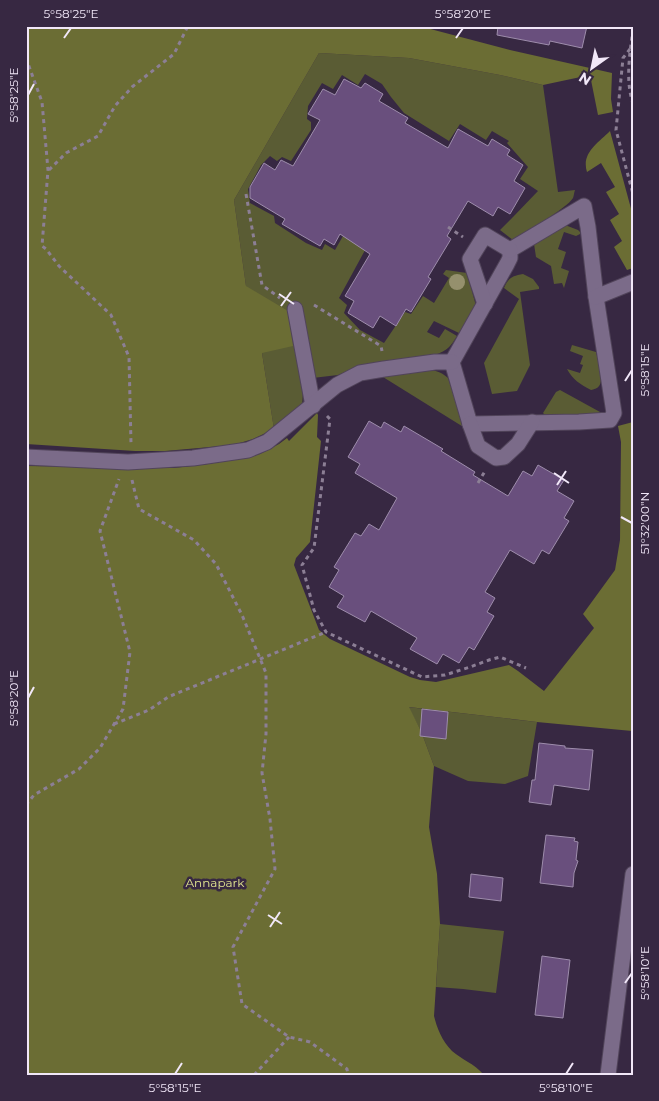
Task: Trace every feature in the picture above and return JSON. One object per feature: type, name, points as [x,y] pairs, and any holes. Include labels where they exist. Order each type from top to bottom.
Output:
[{"type":"street","points":[[470,424],[610,420],[614,413],[584,206],[510,250]]},
{"type":"street","points":[[485,304],[470,259],[485,235],[510,250]]},
{"type":"street","points":[[510,250],[510,258],[507,264],[452,362],[478,446],[496,458],[504,457],[518,444],[532,422]]},
{"type":"street","points":[[596,297],[633,282]]},
{"type":"street","points":[[295,309],[315,404]]},
{"type":"street","points":[[26,457],[127,462],[193,458],[248,450],[268,442],[336,385],[360,373],[435,362],[452,362]]},
{"type":"street","points":[[608,1075],[633,874]]},
{"type":"path","points":[[48,170],[66,153],[98,136],[115,106],[132,87],[174,54],[188,26]]},
{"type":"path","points":[[633,29],[630,49],[629,93],[633,102]]},
{"type":"path","points":[[630,49],[623,58],[616,130],[633,194]]},
{"type":"path","points":[[26,58],[42,102],[48,170],[42,246],[59,266],[111,315],[129,357],[132,456],[127,462],[100,531],[130,652],[123,709],[100,748],[79,769],[34,795],[26,805]]},
{"type":"path","points":[[246,194],[262,285],[295,309],[311,304],[381,346],[384,369]]},
{"type":"path","points":[[315,404],[330,419],[314,548],[302,565],[314,610],[326,632],[422,677],[445,675],[500,657],[526,668]]},
{"type":"path","points":[[127,462],[139,509],[194,540],[216,564],[242,615],[266,673],[266,734],[262,773],[270,819],[275,869],[233,947],[242,1004],[289,1037],[310,1042],[347,1069],[348,1075]]},
{"type":"path","points":[[114,724],[149,710],[168,697],[326,632]]},
{"type":"path","points":[[254,1075],[289,1037]]},
{"type":"green space","points":[[26,26],[419,26],[510,50],[612,73],[611,99],[613,112],[598,115],[590,75],[543,85],[409,58],[319,53],[234,200],[246,286],[288,311],[293,346],[262,353],[274,429],[253,439],[233,445],[165,451],[135,451],[26,444]]},
{"type":"green space","points":[[319,53],[409,58],[543,85],[558,192],[575,190],[573,198],[563,208],[513,240],[500,230],[538,191],[520,179],[528,167],[507,143],[509,141],[492,131],[486,140],[460,124],[449,141],[404,113],[382,84],[365,74],[358,85],[342,75],[333,89],[322,83],[308,106],[307,119],[311,122],[311,130],[291,161],[282,157],[277,161],[270,156],[261,165],[248,189],[250,203],[274,216],[275,223],[306,243],[322,250],[325,244],[335,250],[347,229],[370,241],[339,298],[347,305],[344,313],[360,330],[384,343],[405,312],[411,314],[423,296],[434,303],[449,278],[443,274],[446,270],[467,273],[476,306],[459,333],[434,321],[427,332],[439,338],[445,329],[457,336],[446,350],[435,355],[381,362],[338,375],[304,379],[302,406],[274,429],[262,353],[246,286],[234,200]]},
{"type":"green space","points":[[610,131],[633,216],[633,268],[627,270],[614,247],[622,241],[610,220],[619,214],[606,192],[615,187],[601,163],[587,172],[586,165],[588,154]]},
{"type":"green space","points":[[565,225],[578,230],[580,234],[576,236],[564,232],[558,249],[566,252],[561,268],[569,271],[564,288],[562,283],[554,284],[551,266],[536,257],[534,244],[535,241]]},
{"type":"green space","points":[[523,274],[533,279],[539,287],[539,289],[520,292],[530,365],[517,391],[492,394],[484,363],[519,299],[504,288],[511,278]]},
{"type":"green space","points":[[572,345],[596,352],[601,380],[598,387],[591,390],[571,376],[567,369],[580,373],[583,365],[580,364],[583,356],[570,351]]},
{"type":"green space","points":[[431,370],[440,372],[448,378],[465,428],[383,377]]},
{"type":"green space","points":[[560,390],[601,413],[598,415],[545,415],[543,413],[556,392]]},
{"type":"green space","name":"Annapark","points":[[317,413],[317,437],[321,441],[310,542],[296,558],[294,565],[319,630],[330,639],[420,680],[436,682],[509,665],[544,691],[594,628],[583,614],[615,570],[620,540],[621,442],[618,426],[633,422],[632,731],[409,707],[421,731],[434,766],[429,827],[437,874],[440,924],[434,1016],[440,1034],[448,1047],[484,1075],[26,1075],[26,466],[174,468],[208,464],[260,454],[287,438],[289,441]]},
{"type":"green space","points":[[408,707],[537,722],[528,776],[505,784],[468,781],[434,766],[421,731]]},
{"type":"green space","points":[[440,924],[504,931],[496,993],[436,987]]},
{"type":"building","points":[[498,26],[587,26],[582,48],[550,41],[549,45],[497,35]]},
{"type":"building","points":[[344,79],[361,88],[365,83],[383,94],[379,101],[408,118],[405,123],[448,148],[458,129],[488,146],[492,139],[510,150],[507,155],[523,165],[514,181],[525,188],[510,214],[498,207],[493,216],[468,201],[447,236],[451,239],[428,277],[431,279],[411,312],[406,309],[396,326],[380,316],[373,328],[348,313],[354,301],[345,296],[370,254],[340,234],[334,245],[324,239],[320,246],[282,224],[285,219],[250,198],[250,187],[264,163],[275,170],[281,160],[293,166],[320,120],[308,114],[323,89],[335,95]]},
{"type":"building","points":[[369,421],[381,428],[384,422],[401,432],[404,426],[443,449],[441,451],[475,472],[473,475],[508,496],[523,471],[532,476],[538,465],[564,480],[557,491],[574,501],[564,518],[569,521],[549,554],[542,550],[534,564],[510,550],[485,592],[495,598],[487,612],[494,616],[474,650],[469,647],[459,663],[443,654],[437,664],[410,649],[417,638],[371,611],[365,622],[337,607],[344,596],[329,587],[339,570],[334,567],[355,533],[361,536],[369,524],[379,530],[397,498],[355,473],[360,464],[348,457]]},
{"type":"building","points":[[422,709],[448,712],[446,739],[420,736]]},
{"type":"building","points":[[539,743],[565,746],[565,748],[593,750],[589,790],[554,785],[551,805],[529,802],[532,780],[535,780]]},
{"type":"building","points":[[546,835],[575,838],[574,841],[578,842],[576,860],[578,861],[574,873],[573,887],[540,883]]},
{"type":"building","points":[[471,874],[503,878],[501,901],[469,897]]},
{"type":"building","points":[[542,956],[570,960],[563,1018],[535,1015]]}]
